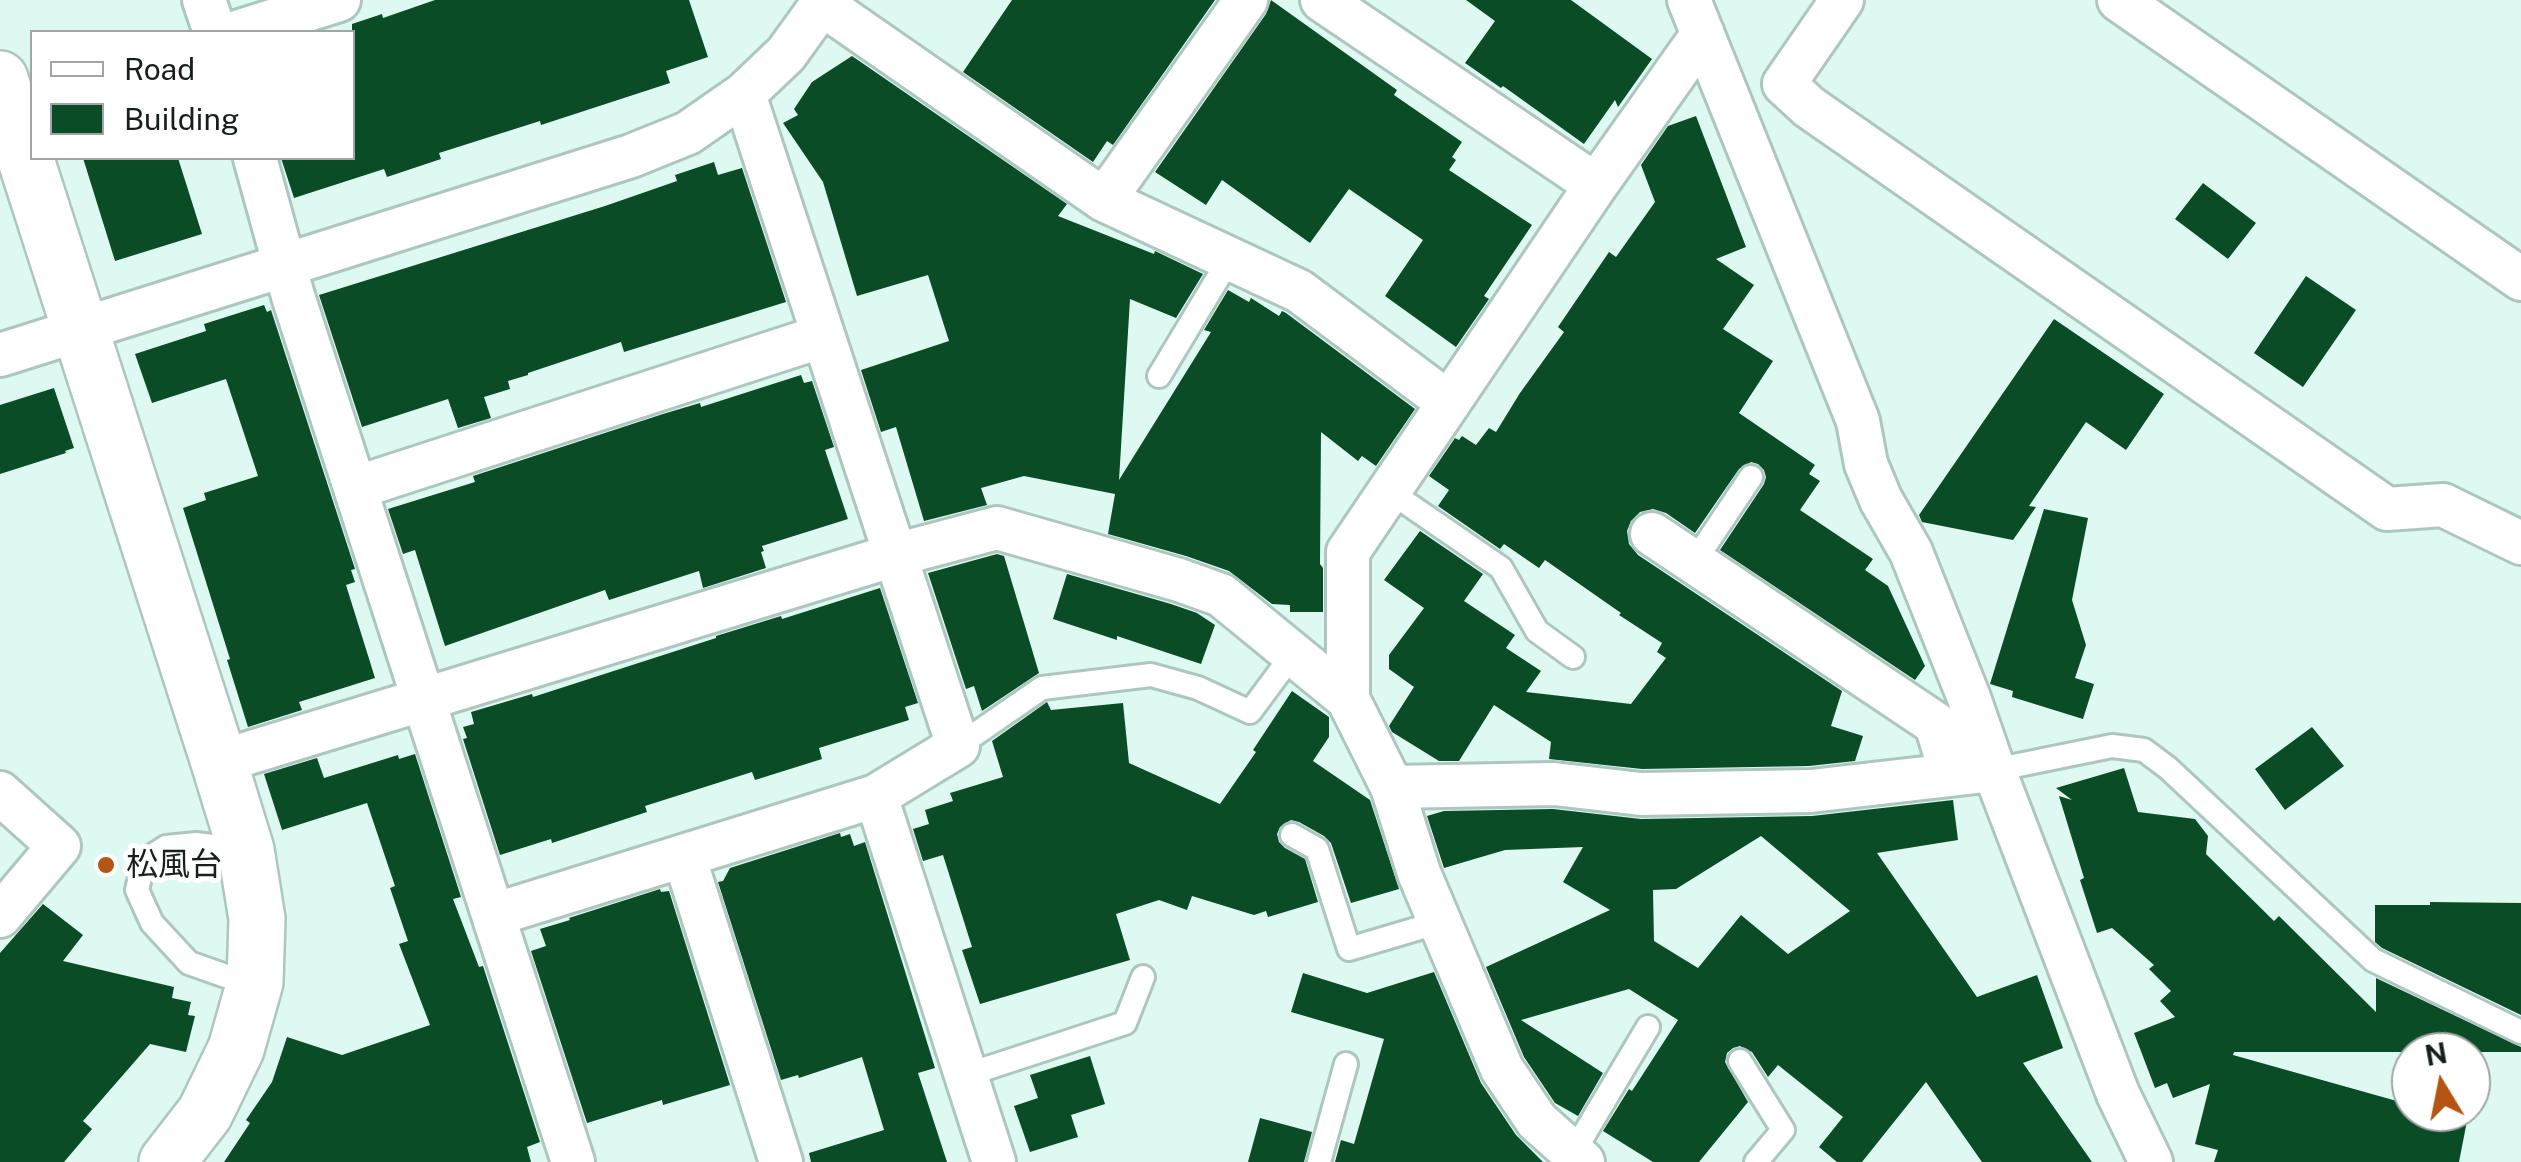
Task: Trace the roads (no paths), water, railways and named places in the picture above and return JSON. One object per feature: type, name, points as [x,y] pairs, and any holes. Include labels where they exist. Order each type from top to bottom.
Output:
[{"type":"street","points":[[204,0],[214,30]]},
{"type":"street","points":[[243,30],[339,0]]},
{"type":"street","points":[[1104,200],[1246,0]]},
{"type":"street","points":[[1322,0],[1596,185]]},
{"type":"street","points":[[1730,100],[1784,84],[1842,0]]},
{"type":"street","points":[[2119,0],[2521,279]]},
{"type":"street","points":[[0,355],[632,156],[688,133],[744,94],[786,54],[824,2],[1104,200],[1299,292],[1449,403]]},
{"type":"street","points":[[1348,699],[1348,552],[1596,185],[1696,17]]},
{"type":"street","points":[[1696,17],[1858,420],[1866,464],[1880,500],[1911,552],[2118,1094],[2151,1162]]},
{"type":"street","points":[[0,79],[246,850],[257,919],[255,982],[236,1049],[205,1114],[167,1162]]},
{"type":"street","points":[[1784,84],[1810,107],[2387,508],[2443,506],[2521,543]]},
{"type":"street","points":[[494,915],[876,796],[958,746],[744,94]]},
{"type":"street","points":[[255,160],[284,266],[573,1162]]},
{"type":"street","points":[[356,488],[823,336]]},
{"type":"street","points":[[219,762],[895,555],[997,528],[1179,580],[1221,595],[1348,699],[1392,787],[1418,872],[1502,1069],[1537,1121],[1578,1158]]},
{"type":"street","points":[[1652,534],[1936,724],[1951,774]]},
{"type":"street","points":[[1392,787],[1554,784],[1641,794],[1773,792],[1994,770]]},
{"type":"street","points":[[0,793],[59,846],[0,916]]},
{"type":"street","points":[[876,796],[994,1162]]},
{"type":"street","points":[[684,856],[781,1162]]},
{"type":"lane","points":[[1159,376],[1230,258]]},
{"type":"lane","points":[[1694,562],[1751,477]]},
{"type":"lane","points":[[1389,491],[1501,568],[1537,631],[1572,657]]},
{"type":"lane","points":[[958,746],[1042,688],[1151,676],[1198,688],[1250,712],[1293,654]]},
{"type":"lane","points":[[1994,770],[2112,746],[2144,750],[2373,960],[2521,1032]]},
{"type":"lane","points":[[1292,835],[1317,849],[1349,949],[1440,922]]},
{"type":"lane","points":[[246,850],[196,844],[166,847],[144,861],[137,890],[152,923],[190,963],[255,982]]},
{"type":"lane","points":[[966,1075],[1126,1023],[1143,977]]},
{"type":"lane","points":[[1578,1158],[1648,1027]]},
{"type":"lane","points":[[1740,1062],[1783,1130],[1756,1162]]},
{"type":"lane","points":[[1319,1162],[1346,1064]]},
{"type":"place","name":"松風台","points":[[106,865]]}]
